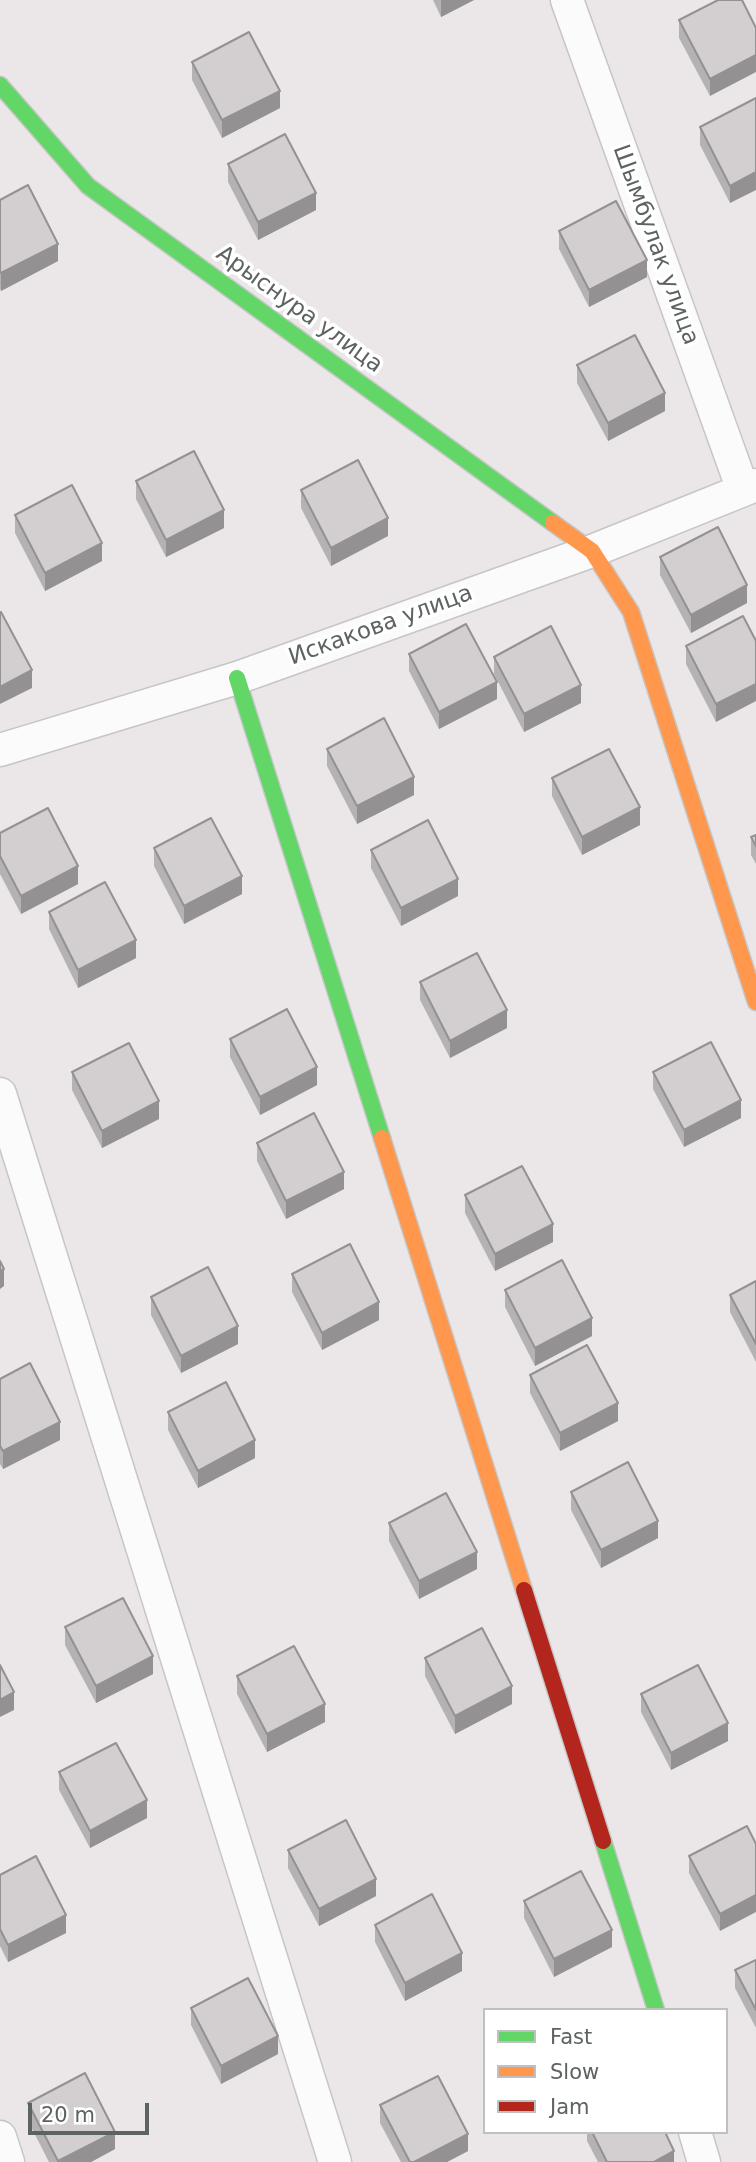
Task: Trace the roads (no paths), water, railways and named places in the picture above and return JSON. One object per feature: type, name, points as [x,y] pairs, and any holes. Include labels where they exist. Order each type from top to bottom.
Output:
[{"type":"street","name":"Шымбулак улица","points":[[567,0],[750,487]]},
{"type":"street","name":"Арыснура улица","points":[[0,85],[88,186],[592,551]]},
{"type":"street","name":"Искакова улица","points":[[0,750],[237,678],[592,551],[750,487]]},
{"type":"street","points":[[592,551],[631,612],[756,1002]]},
{"type":"street","points":[[237,678],[655,2008]]},
{"type":"street","points":[[0,1094],[335,2162]]},
{"type":"street","points":[[696,2134],[704,2162]]},
{"type":"street","points":[[0,2137],[8,2162]]}]
